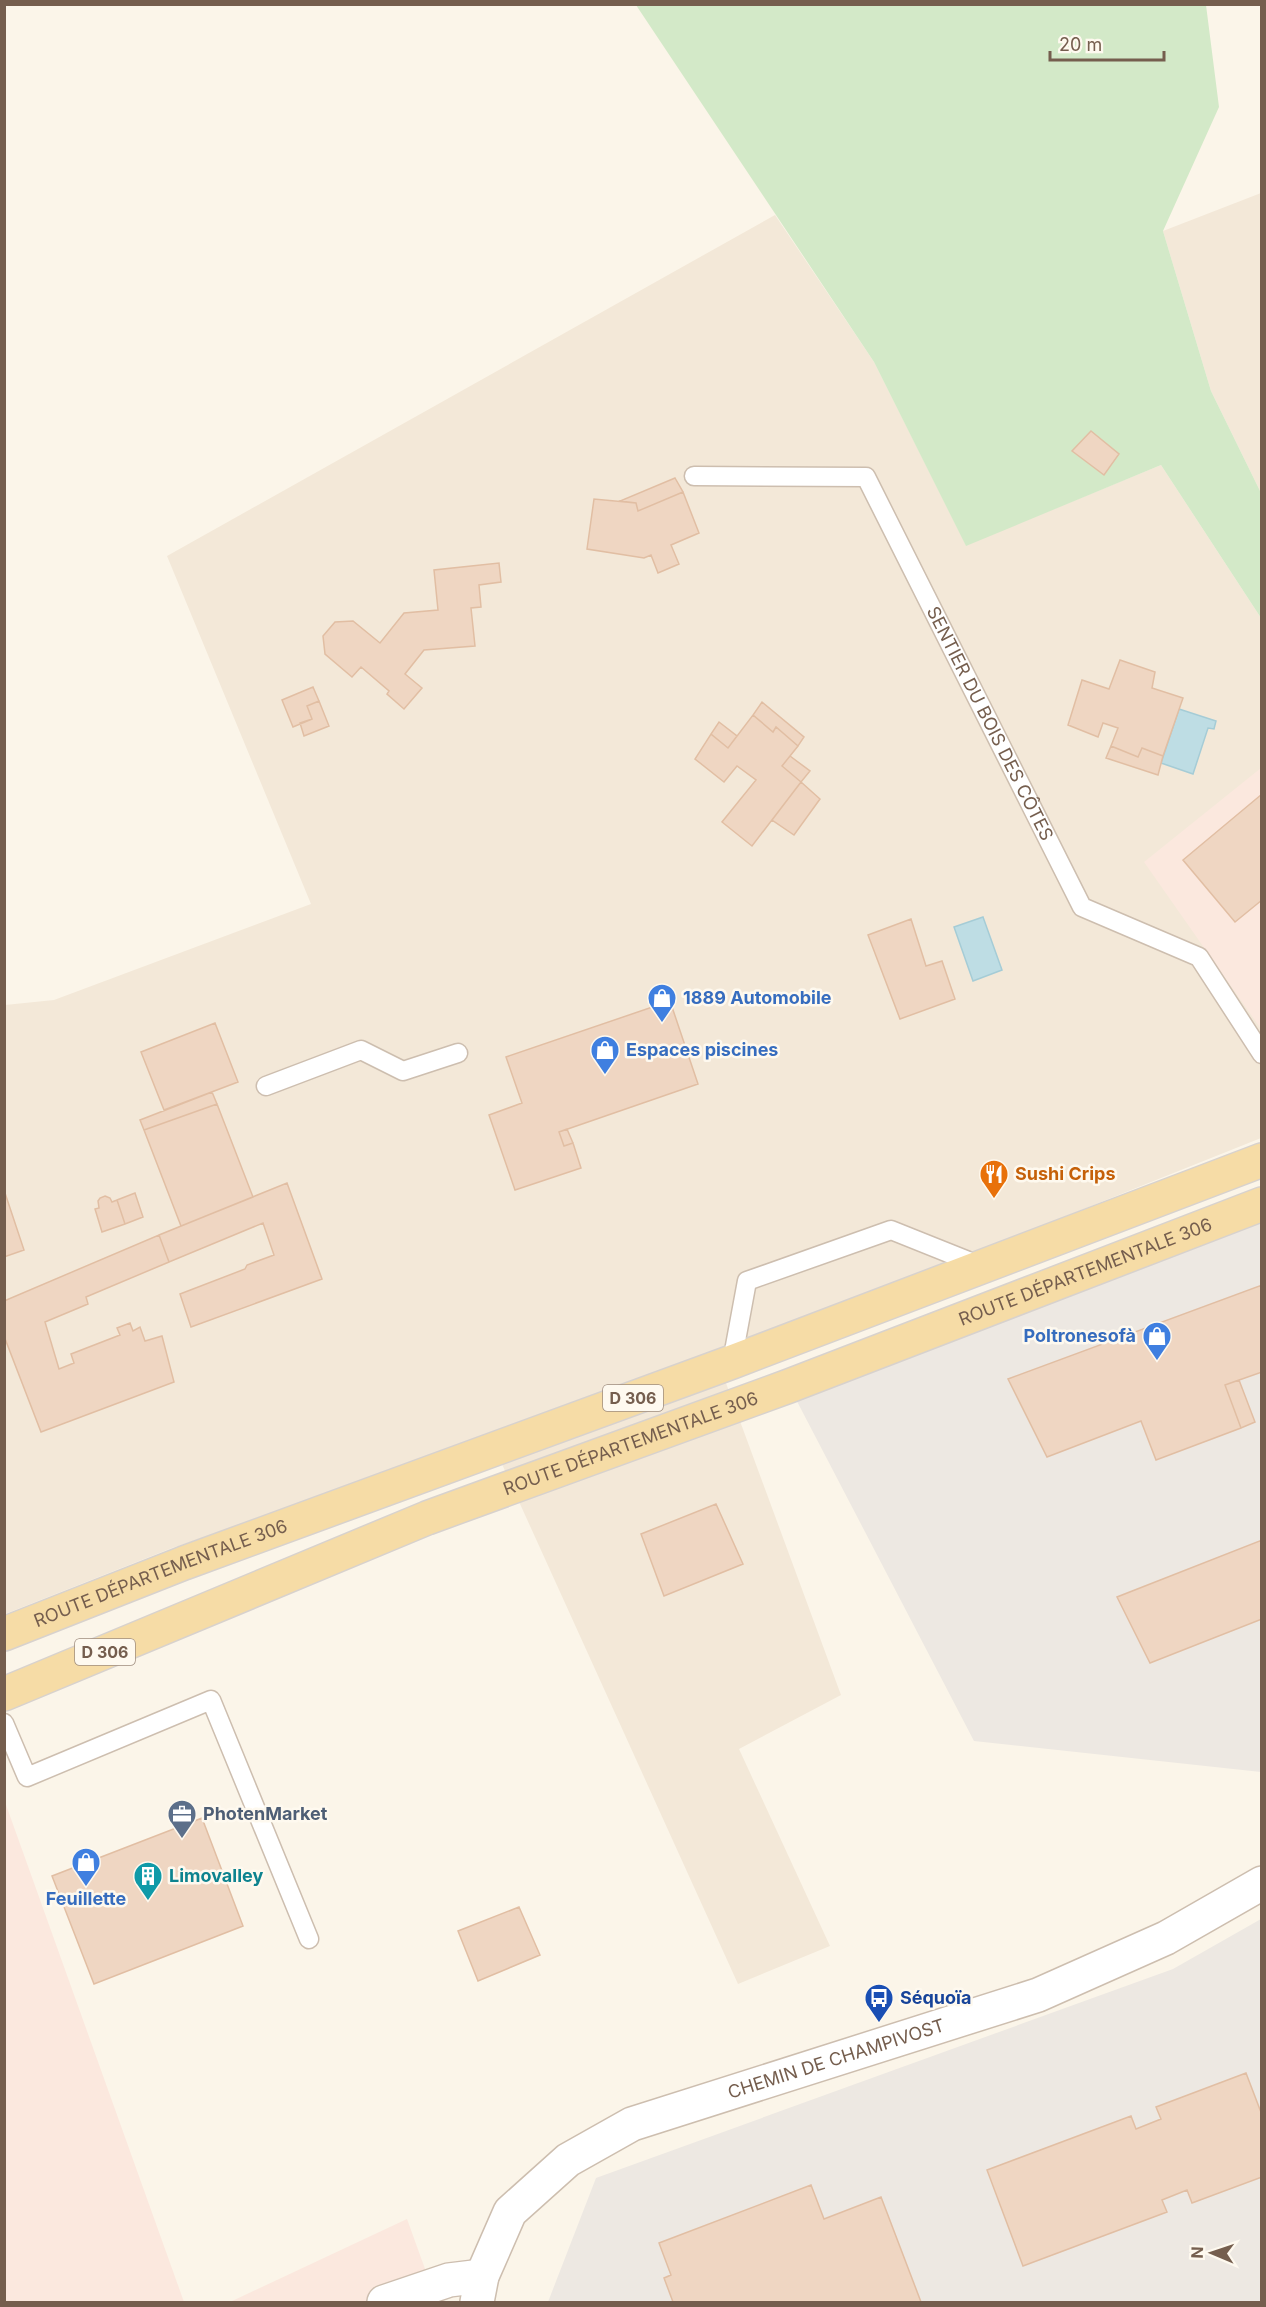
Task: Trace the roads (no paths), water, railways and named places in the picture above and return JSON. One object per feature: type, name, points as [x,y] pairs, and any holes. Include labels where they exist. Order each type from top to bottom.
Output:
[{"type":"main road","name":"ROUTE DÉPARTEMENTALE 306","points":[[4,1634],[184,1563],[732,1362],[1262,1160]]},
{"type":"main road","name":"ROUTE DÉPARTEMENTALE 306","points":[[4,1694],[427,1518],[789,1386],[1262,1204]]},
{"type":"street","name":"CHEMIN DE CHAMPIVOST","points":[[480,2289],[510,2212],[568,2160],[632,2124],[1038,1995],[1166,1938],[1262,1883]]},
{"type":"street","points":[[384,2302],[449,2280],[480,2289]]},
{"type":"lane","name":"SENTIER DU BOIS DES CÔTES","points":[[694,476],[866,477],[1082,907],[1199,957],[1262,1054]]},
{"type":"lane","points":[[266,1086],[361,1050],[403,1071],[458,1053]]},
{"type":"lane","points":[[732,1362],[747,1281],[891,1230],[983,1266]]},
{"type":"lane","points":[[4,1723],[27,1777],[210,1700],[309,1939]]},
{"type":"water","points":[[1179,709],[1216,721],[1214,729],[1208,728],[1193,774],[1161,763]]},
{"type":"water","points":[[983,917],[1002,970],[973,981],[954,927]]},
{"type":"place","name":"1889 Automobile","points":[[662,1024]]},
{"type":"place","name":"Espaces piscines","points":[[605,1076]]},
{"type":"place","name":"Sushi Crips","points":[[994,1200]]},
{"type":"place","name":"Poltronesofà","points":[[1157,1362]]},
{"type":"place","name":"PhotenMarket","points":[[182,1840]]},
{"type":"place","name":"Feuillette","points":[[86,1888]]},
{"type":"place","name":"Limovalley","points":[[148,1902]]},
{"type":"place","name":"Séquoïa","points":[[879,2024]]}]
